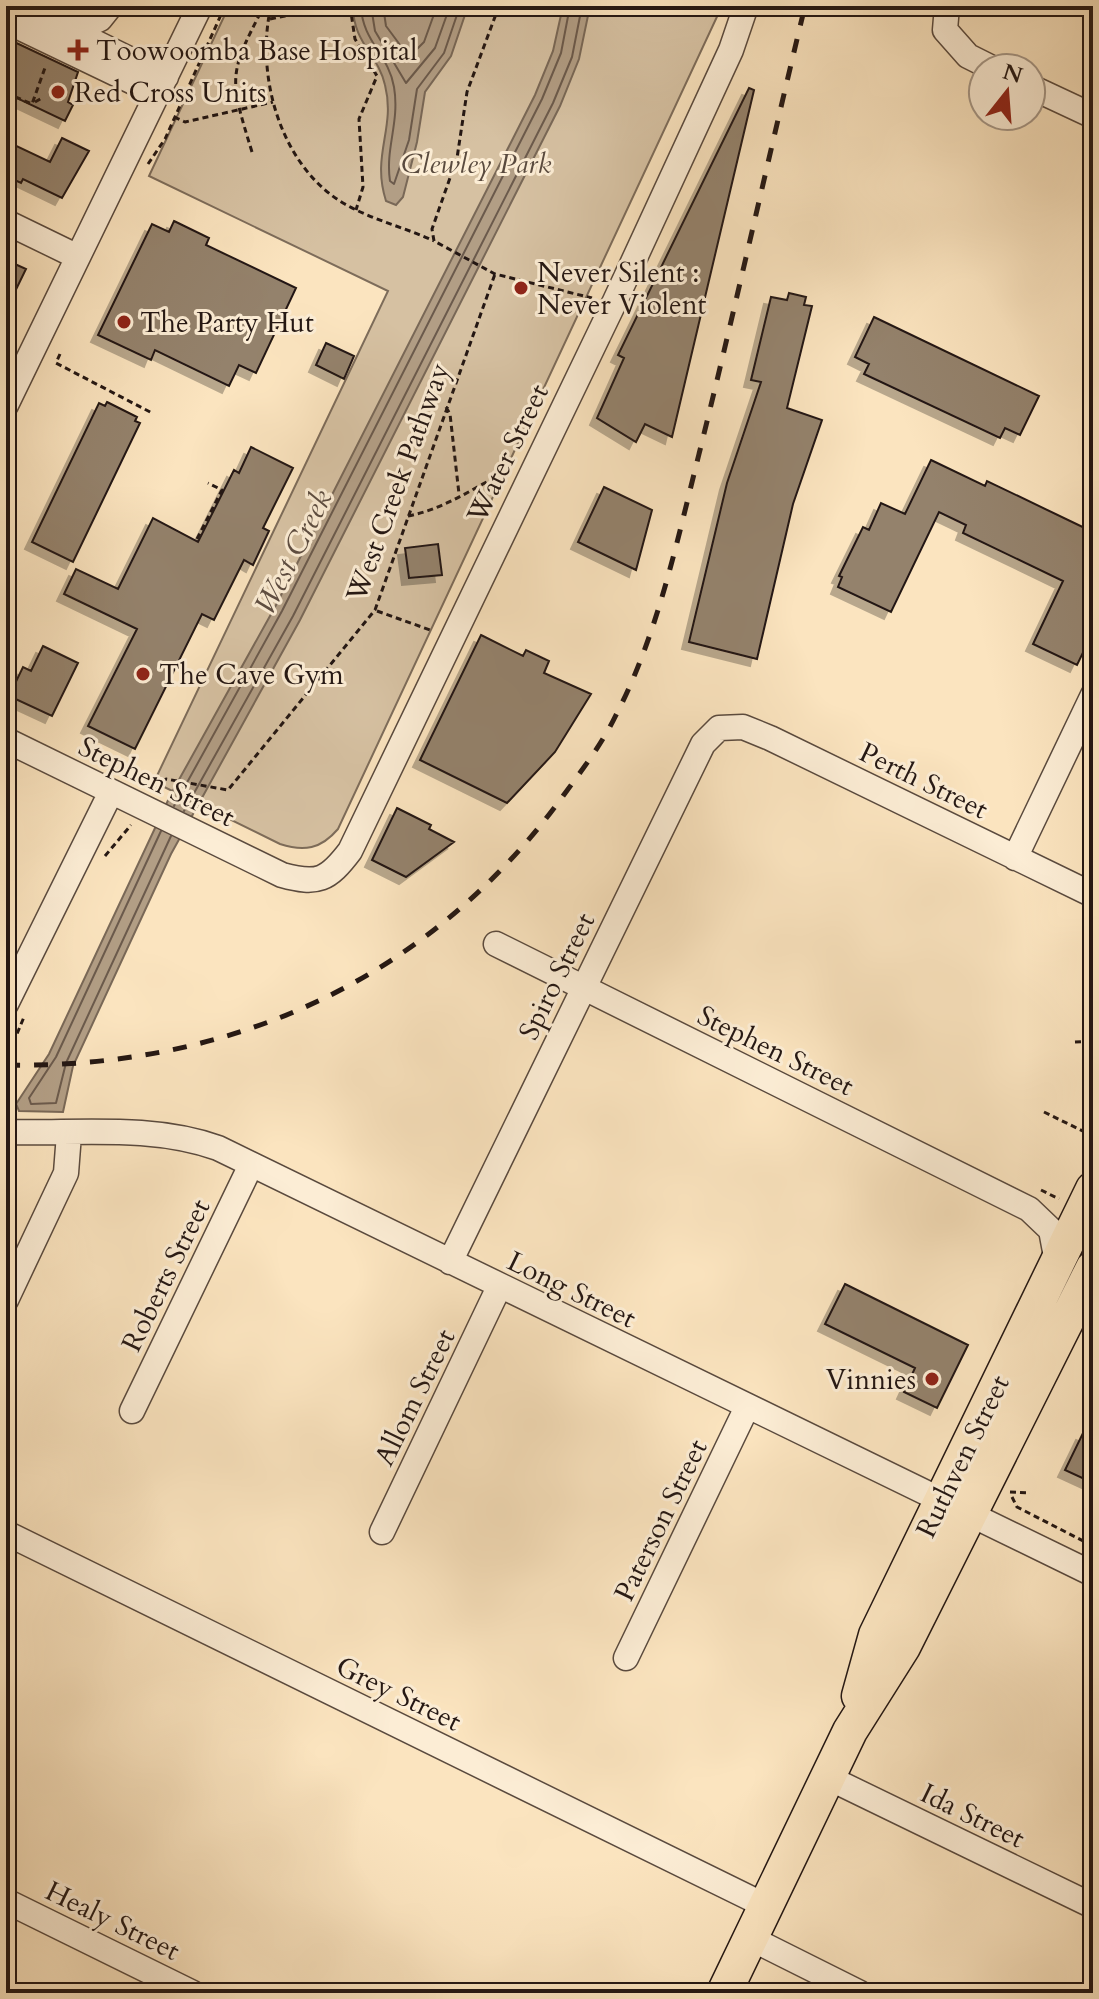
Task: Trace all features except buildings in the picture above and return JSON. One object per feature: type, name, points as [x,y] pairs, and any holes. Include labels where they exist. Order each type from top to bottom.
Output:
[{"type":"highway","name":"Ruthven Street","points":[[954,1505],[1057,1262],[1090,1195]]},
{"type":"highway","name":"Ruthven Street","points":[[724,1993],[850,1731],[876,1635],[1089,1279]]},
{"type":"street","points":[[21,6],[99,45],[162,86]]},
{"type":"street","points":[[50,6],[89,24],[100,19],[108,9],[109,23],[99,45],[73,53]]},
{"type":"street","points":[[6,405],[200,6]]},
{"type":"street","name":"Water Street","points":[[282,875],[301,880],[322,880],[338,867],[350,851],[621,288],[731,50],[746,6]]},
{"type":"street","points":[[947,6],[945,30],[967,55]]},
{"type":"street","points":[[6,21],[73,53],[162,86]]},
{"type":"street","points":[[1047,94],[1093,116]]},
{"type":"street","points":[[6,222],[78,257]]},
{"type":"street","points":[[1015,858],[1093,695]]},
{"type":"street","name":"Perth Street","points":[[727,726],[743,727],[770,738],[1093,895]]},
{"type":"street","name":"Spiro Street","points":[[450,1262],[703,744],[713,732],[727,726]]},
{"type":"street","name":"Stephen Street","points":[[6,740],[282,875]]},
{"type":"street","points":[[17,1006],[111,792]]},
{"type":"street","name":"Stephen Street","points":[[496,944],[1029,1209],[1060,1214],[1090,1195]]},
{"type":"street","name":"Long Street","points":[[6,1132],[152,1133],[193,1139],[1093,1574]]},
{"type":"street","points":[[6,1300],[66,1173],[69,1134]]},
{"type":"street","name":"Roberts Street","points":[[132,1411],[251,1165]]},
{"type":"street","name":"Stephen Street","points":[[1029,1209],[1051,1230],[1057,1262]]},
{"type":"street","name":"Allom Street","points":[[382,1532],[499,1287]]},
{"type":"street","name":"Paterson Street","points":[[626,1658],[747,1407]]},
{"type":"street","name":"Grey Street","points":[[6,1533],[766,1906]]},
{"type":"street","name":"Ida Street","points":[[827,1777],[1093,1906]]},
{"type":"street","name":"Healy Street","points":[[6,1901],[193,1993]]},
{"type":"street","points":[[750,1938],[860,1993]]},
{"type":"path","points":[[171,124],[225,6]]},
{"type":"path","points":[[252,152],[239,110],[235,65],[264,6]]},
{"type":"path","points":[[271,6],[267,63],[273,102],[289,143],[310,178],[356,210],[434,241],[485,270],[593,298]]},
{"type":"path","points":[[268,18],[285,16],[303,6]]},
{"type":"path","points":[[350,6],[355,39],[377,76],[359,119],[363,187],[356,210]]},
{"type":"path","points":[[434,241],[432,229],[457,158],[467,92],[497,7]]},
{"type":"path","points":[[35,102],[46,65]]},
{"type":"path","points":[[6,93],[26,103],[42,98]]},
{"type":"path","points":[[174,117],[185,122],[273,102]]},
{"type":"path","name":"West Creek Pathway","points":[[147,809],[166,779],[228,790],[375,610],[495,274]]},
{"type":"path","points":[[60,354],[56,363],[152,413]]},
{"type":"path","points":[[446,407],[450,414],[459,494]]},
{"type":"path","points":[[408,516],[437,511],[459,494],[511,469]]},
{"type":"path","points":[[197,539],[222,490],[208,483]]},
{"type":"path","points":[[375,610],[434,631]]},
{"type":"path","points":[[104,857],[147,809]]},
{"type":"path","points":[[6,1082],[17,1006]]},
{"type":"path","points":[[1075,1042],[1093,1041]]},
{"type":"path","points":[[1044,1112],[1093,1136]]},
{"type":"path","points":[[1030,1493],[1011,1494],[1017,1507],[1093,1546]]},
{"type":"green space","name":"Clewley Park","points":[[229,6],[722,6],[338,829],[319,845],[304,848],[280,844],[154,782],[388,291],[149,176]]},
{"type":"water","points":[[353,6],[468,6],[451,56],[425,92],[417,142],[403,197],[396,205],[386,201],[382,184],[382,155],[388,115],[385,85],[357,30]]},
{"type":"water","points":[[563,6],[590,6],[579,59],[560,106],[300,620],[171,854],[73,1066],[63,1112],[19,1111],[16,1104],[49,1054],[171,794],[275,607],[535,95],[553,51]]},
{"type":"railway","points":[[6,1065],[89,1062],[169,1050],[246,1030],[319,1001],[388,963],[452,916],[510,860],[563,796],[610,726],[631,684],[655,620],[713,398],[805,6]]},
{"type":"place","name":"Toowoomba Base Hospital","points":[[78,50]]},
{"type":"place","name":"Red Cross Units","points":[[58,92]]},
{"type":"place","name":"Never Silent : Never Violent","points":[[521,288]]},
{"type":"place","name":"The Party Hut","points":[[124,322]]},
{"type":"place","name":"The Cave Gym","points":[[143,674]]},
{"type":"place","name":"Vinnies","points":[[932,1379]]},
{"type":"water label","name":"West Creek","points":[[293,552]]}]
